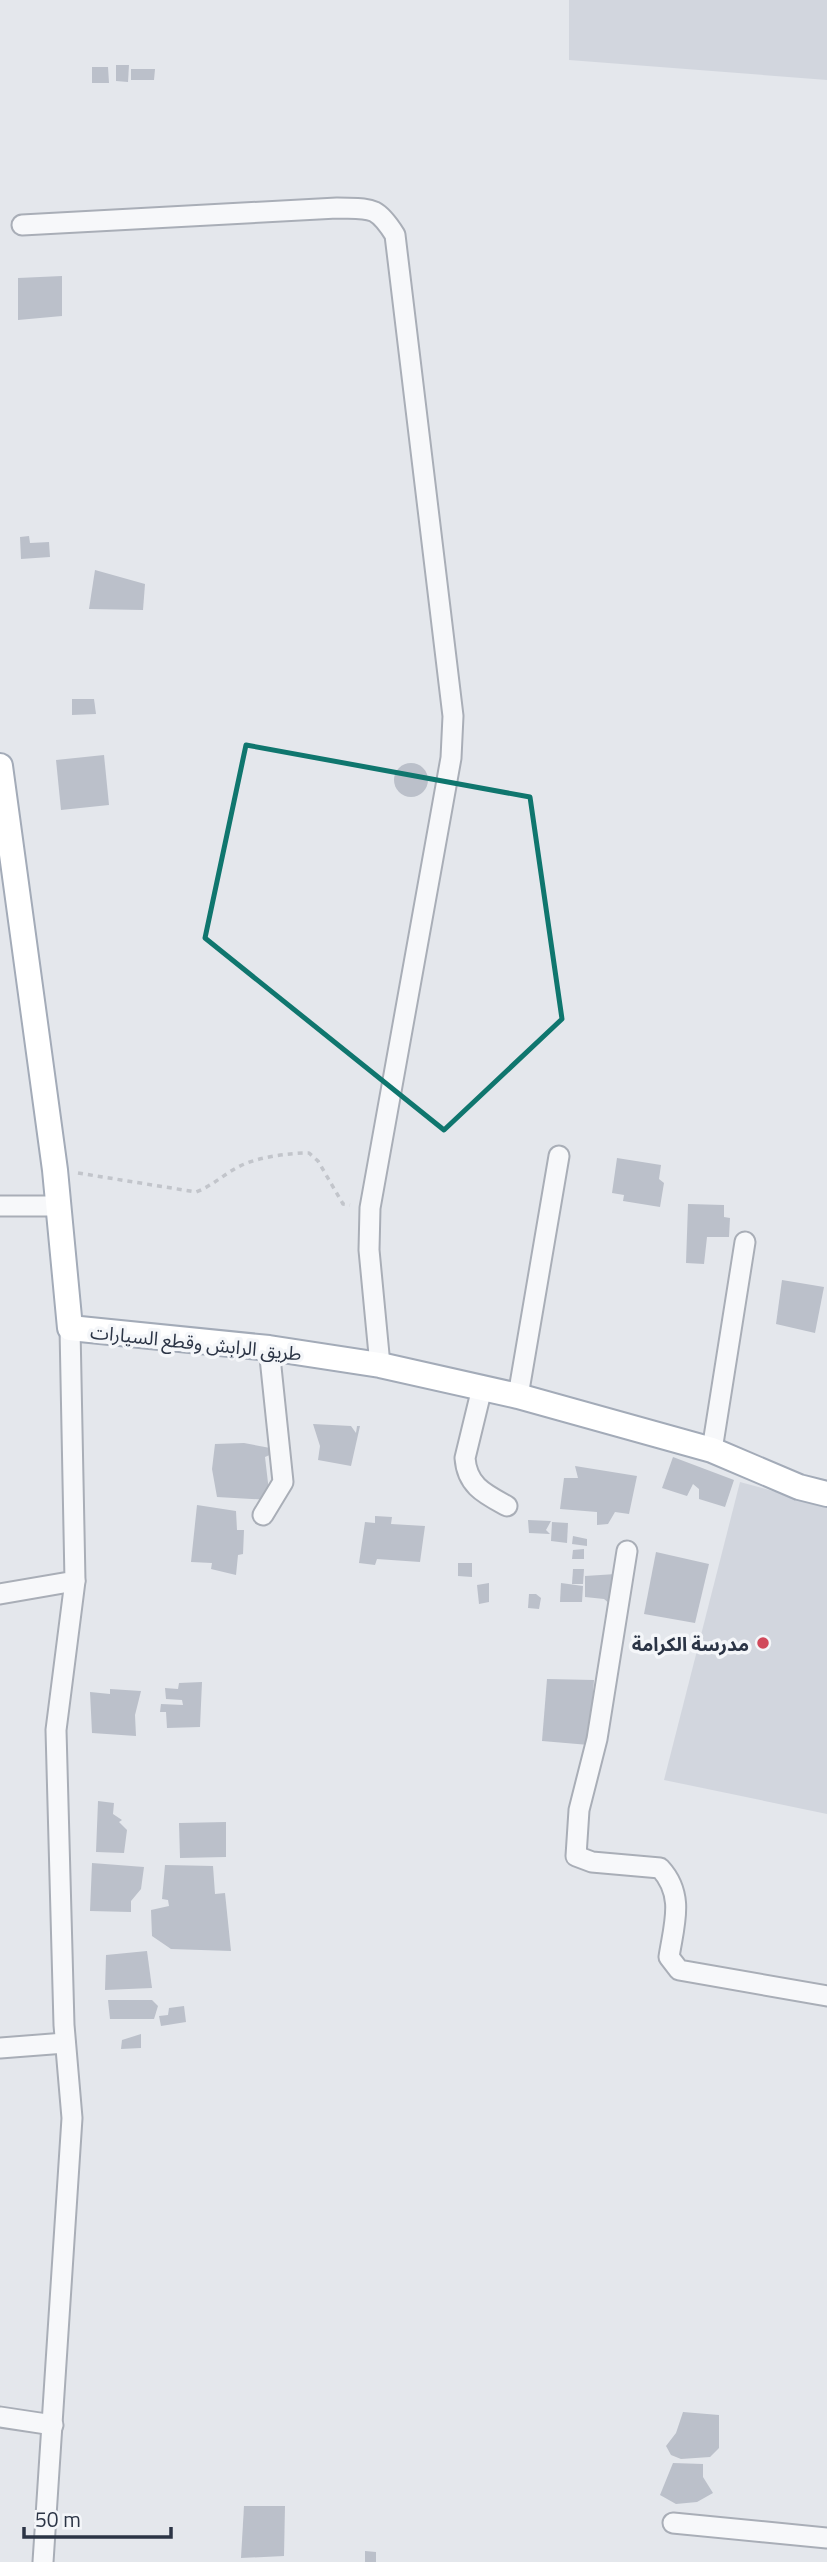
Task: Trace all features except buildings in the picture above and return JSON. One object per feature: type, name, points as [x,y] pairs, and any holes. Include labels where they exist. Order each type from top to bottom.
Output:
[{"type":"main road","name":"طريق الرابش وقطع السيارات","points":[[0,766],[55,1170],[70,1328],[269,1348],[380,1365],[517,1396],[712,1450],[799,1487],[827,1494]]},
{"type":"street","points":[[22,225],[337,208],[374,209],[382,215],[396,235],[453,716],[451,758],[370,1208],[369,1250],[380,1365]]},
{"type":"street","points":[[517,1396],[559,1156]]},
{"type":"street","points":[[0,1206],[57,1206]]},
{"type":"street","points":[[712,1450],[745,1242]]},
{"type":"street","points":[[43,2562],[72,2118],[65,2043],[56,1730],[75,1581],[70,1328]]},
{"type":"street","points":[[263,1515],[283,1482],[269,1348]]},
{"type":"street","points":[[482,1388],[465,1458],[466,1470],[481,1493],[507,1507]]},
{"type":"street","points":[[628,1551],[597,1739],[579,1810],[576,1856],[592,1862],[660,1868],[671,1880],[677,1900],[669,1957],[679,1970],[827,1996]]},
{"type":"street","points":[[0,1594],[75,1581]]},
{"type":"street","points":[[0,2048],[65,2043]]},
{"type":"street","points":[[0,2417],[52,2425]]},
{"type":"street","points":[[673,2523],[827,2538]]},
{"type":"path","points":[[55,1170],[195,1192],[213,1186],[240,1166],[293,1153],[309,1153],[318,1161],[343,1204],[370,1208]]},
{"type":"highlighted area","points":[[246,745],[530,797],[562,1019],[444,1130],[205,938]]},
{"type":"shaded area","points":[[569,0],[827,0],[827,80],[569,60]]},
{"type":"shaded area","name":"مدرسة الكرامة","points":[[740,1482],[827,1506],[827,1814],[664,1780]]},
{"type":"place","name":"مدرسة الكرامة","points":[[763,1643]]}]
